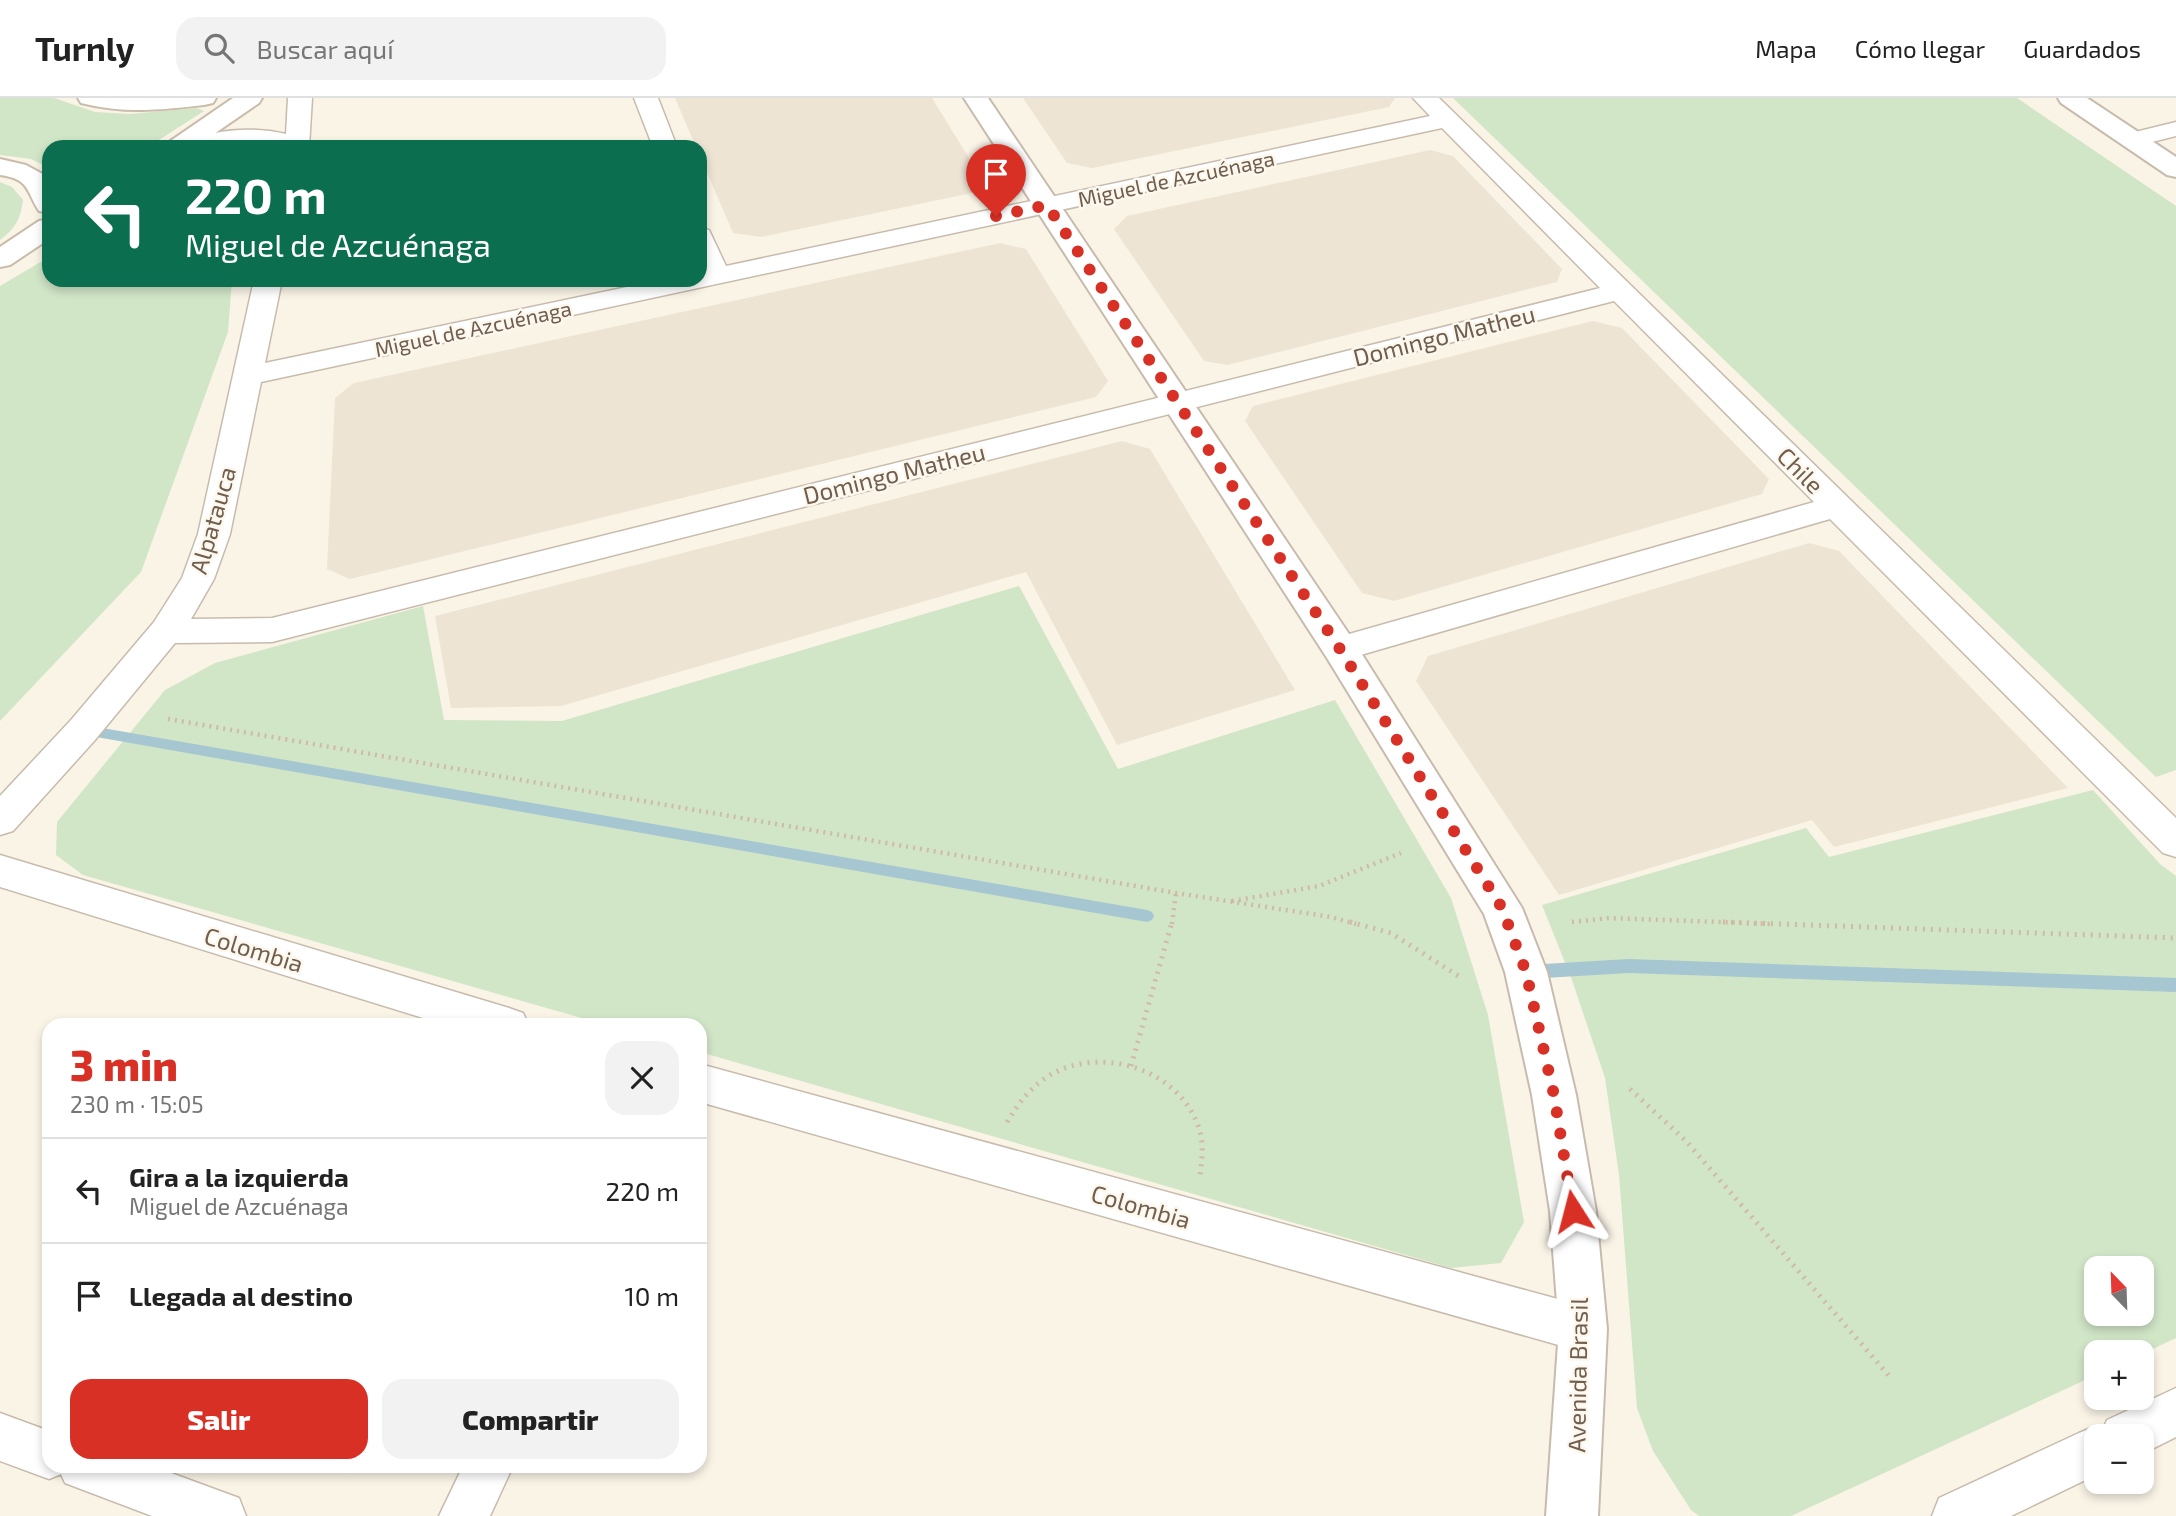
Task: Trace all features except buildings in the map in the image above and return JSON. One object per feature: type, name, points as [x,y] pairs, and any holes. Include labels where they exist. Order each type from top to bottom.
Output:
[{"type":"street","points":[[90,98],[140,105],[204,98]]},
{"type":"street","points":[[187,140],[250,98]]},
{"type":"street","points":[[297,140],[300,98]]},
{"type":"street","points":[[646,98],[662,140]]},
{"type":"street","name":"Avenida Brasil","points":[[976,98],[1340,649],[1502,908],[1526,972],[1554,1095],[1573,1211],[1583,1329],[1572,1516]]},
{"type":"street","name":"Chile","points":[[1425,98],[2176,842]]},
{"type":"street","points":[[2070,98],[2176,169]]},
{"type":"street","name":"Miguel de Azcuénaga","points":[[707,279],[1447,120]]},
{"type":"street","points":[[2132,140],[2176,129]]},
{"type":"street","points":[[211,140],[248,134],[282,140]]},
{"type":"street","points":[[0,167],[32,177],[42,186]]},
{"type":"street","points":[[0,259],[42,227]]},
{"type":"street","name":"Alpatauca","points":[[0,820],[83,730],[166,631],[198,579],[214,534],[266,287]]},
{"type":"street","name":"Miguel de Azcuénaga","points":[[247,376],[667,287]]},
{"type":"street","name":"Domingo Matheu","points":[[166,631],[272,630],[1620,291]]},
{"type":"street","points":[[1340,649],[1838,506]]},
{"type":"street","name":"Colombia","points":[[0,872],[483,1018]]},
{"type":"street","name":"Colombia","points":[[707,1085],[1583,1329]]},
{"type":"street","points":[[2151,1424],[2176,1412]]},
{"type":"street","points":[[0,1437],[42,1452]]},
{"type":"street","points":[[1957,1516],[2084,1456]]},
{"type":"street","points":[[101,1473],[221,1516]]},
{"type":"street","points":[[464,1516],[486,1473]]},
{"type":"path","points":[[168,719],[1227,902],[1331,917],[1391,933],[1460,976]]},
{"type":"path","points":[[1227,902],[1318,886],[1401,853]]},
{"type":"path","points":[[1131,1066],[1170,934],[1175,893]]},
{"type":"path","points":[[1572,922],[1610,918],[2176,938]]},
{"type":"path","points":[[1006,1124],[1023,1096],[1049,1075],[1081,1063],[1114,1062],[1131,1066],[1147,1071],[1175,1090],[1194,1116],[1203,1148],[1200,1180]]},
{"type":"path","points":[[1630,1089],[1686,1141],[1890,1377]]},
{"type":"shaded area","points":[[675,98],[932,98],[983,181],[972,193],[761,237],[733,233],[707,172],[707,140],[693,140]]},
{"type":"shaded area","points":[[1023,98],[1395,98],[1389,107],[1092,168],[1067,163]]},
{"type":"shaded area","points":[[1430,150],[1453,156],[1562,269],[1557,282],[1227,365],[1204,361],[1114,229],[1127,216]]},
{"type":"shaded area","points":[[1000,243],[1026,249],[1108,381],[1096,397],[350,579],[327,569],[335,398],[354,383]]},
{"type":"shaded area","points":[[1593,321],[1622,328],[1769,479],[1762,494],[1394,601],[1362,593],[1245,421],[1253,406]]},
{"type":"shaded area","points":[[1122,441],[1150,449],[1295,690],[1117,745],[1026,572],[561,706],[451,708],[435,616]]},
{"type":"shaded area","points":[[1809,543],[1839,551],[2068,788],[1834,847],[1812,820],[1559,895],[1416,681],[1428,656]]},
{"type":"green space","points":[[0,98],[54,98],[95,112],[130,114],[197,108],[204,111],[159,140],[42,140],[42,164],[31,159],[0,155]]},
{"type":"green space","points":[[1453,98],[2017,98],[2176,206],[2176,770],[2156,777]]},
{"type":"green space","points":[[0,182],[12,187],[23,200],[16,223],[0,240]]},
{"type":"green space","points":[[42,261],[42,287],[231,287],[228,332],[141,572],[0,721],[0,286]]},
{"type":"green space","points":[[1019,586],[1118,769],[1335,700],[1451,898],[1488,1015],[1524,1222],[1501,1263],[1451,1268],[707,1054],[707,1018],[582,1018],[83,875],[56,855],[57,822],[165,690],[215,663],[423,606],[444,720],[562,721]]},
{"type":"green space","points":[[2093,790],[2160,864],[2176,876],[2176,1338],[2154,1348],[2154,1340],[2084,1340],[2084,1381],[1791,1516],[1699,1516],[1691,1510],[1653,1451],[1637,1408],[1619,1175],[1605,1078],[1572,980],[1542,905],[1806,828],[1829,857]]},
{"type":"waterway","points":[[85,730],[1147,916]]},
{"type":"waterway","points":[[1527,972],[1629,966],[2176,985]]},
{"type":"route","points":[[996,216],[1047,205],[1340,649],[1502,908],[1526,972],[1554,1095],[1573,1211]]}]
